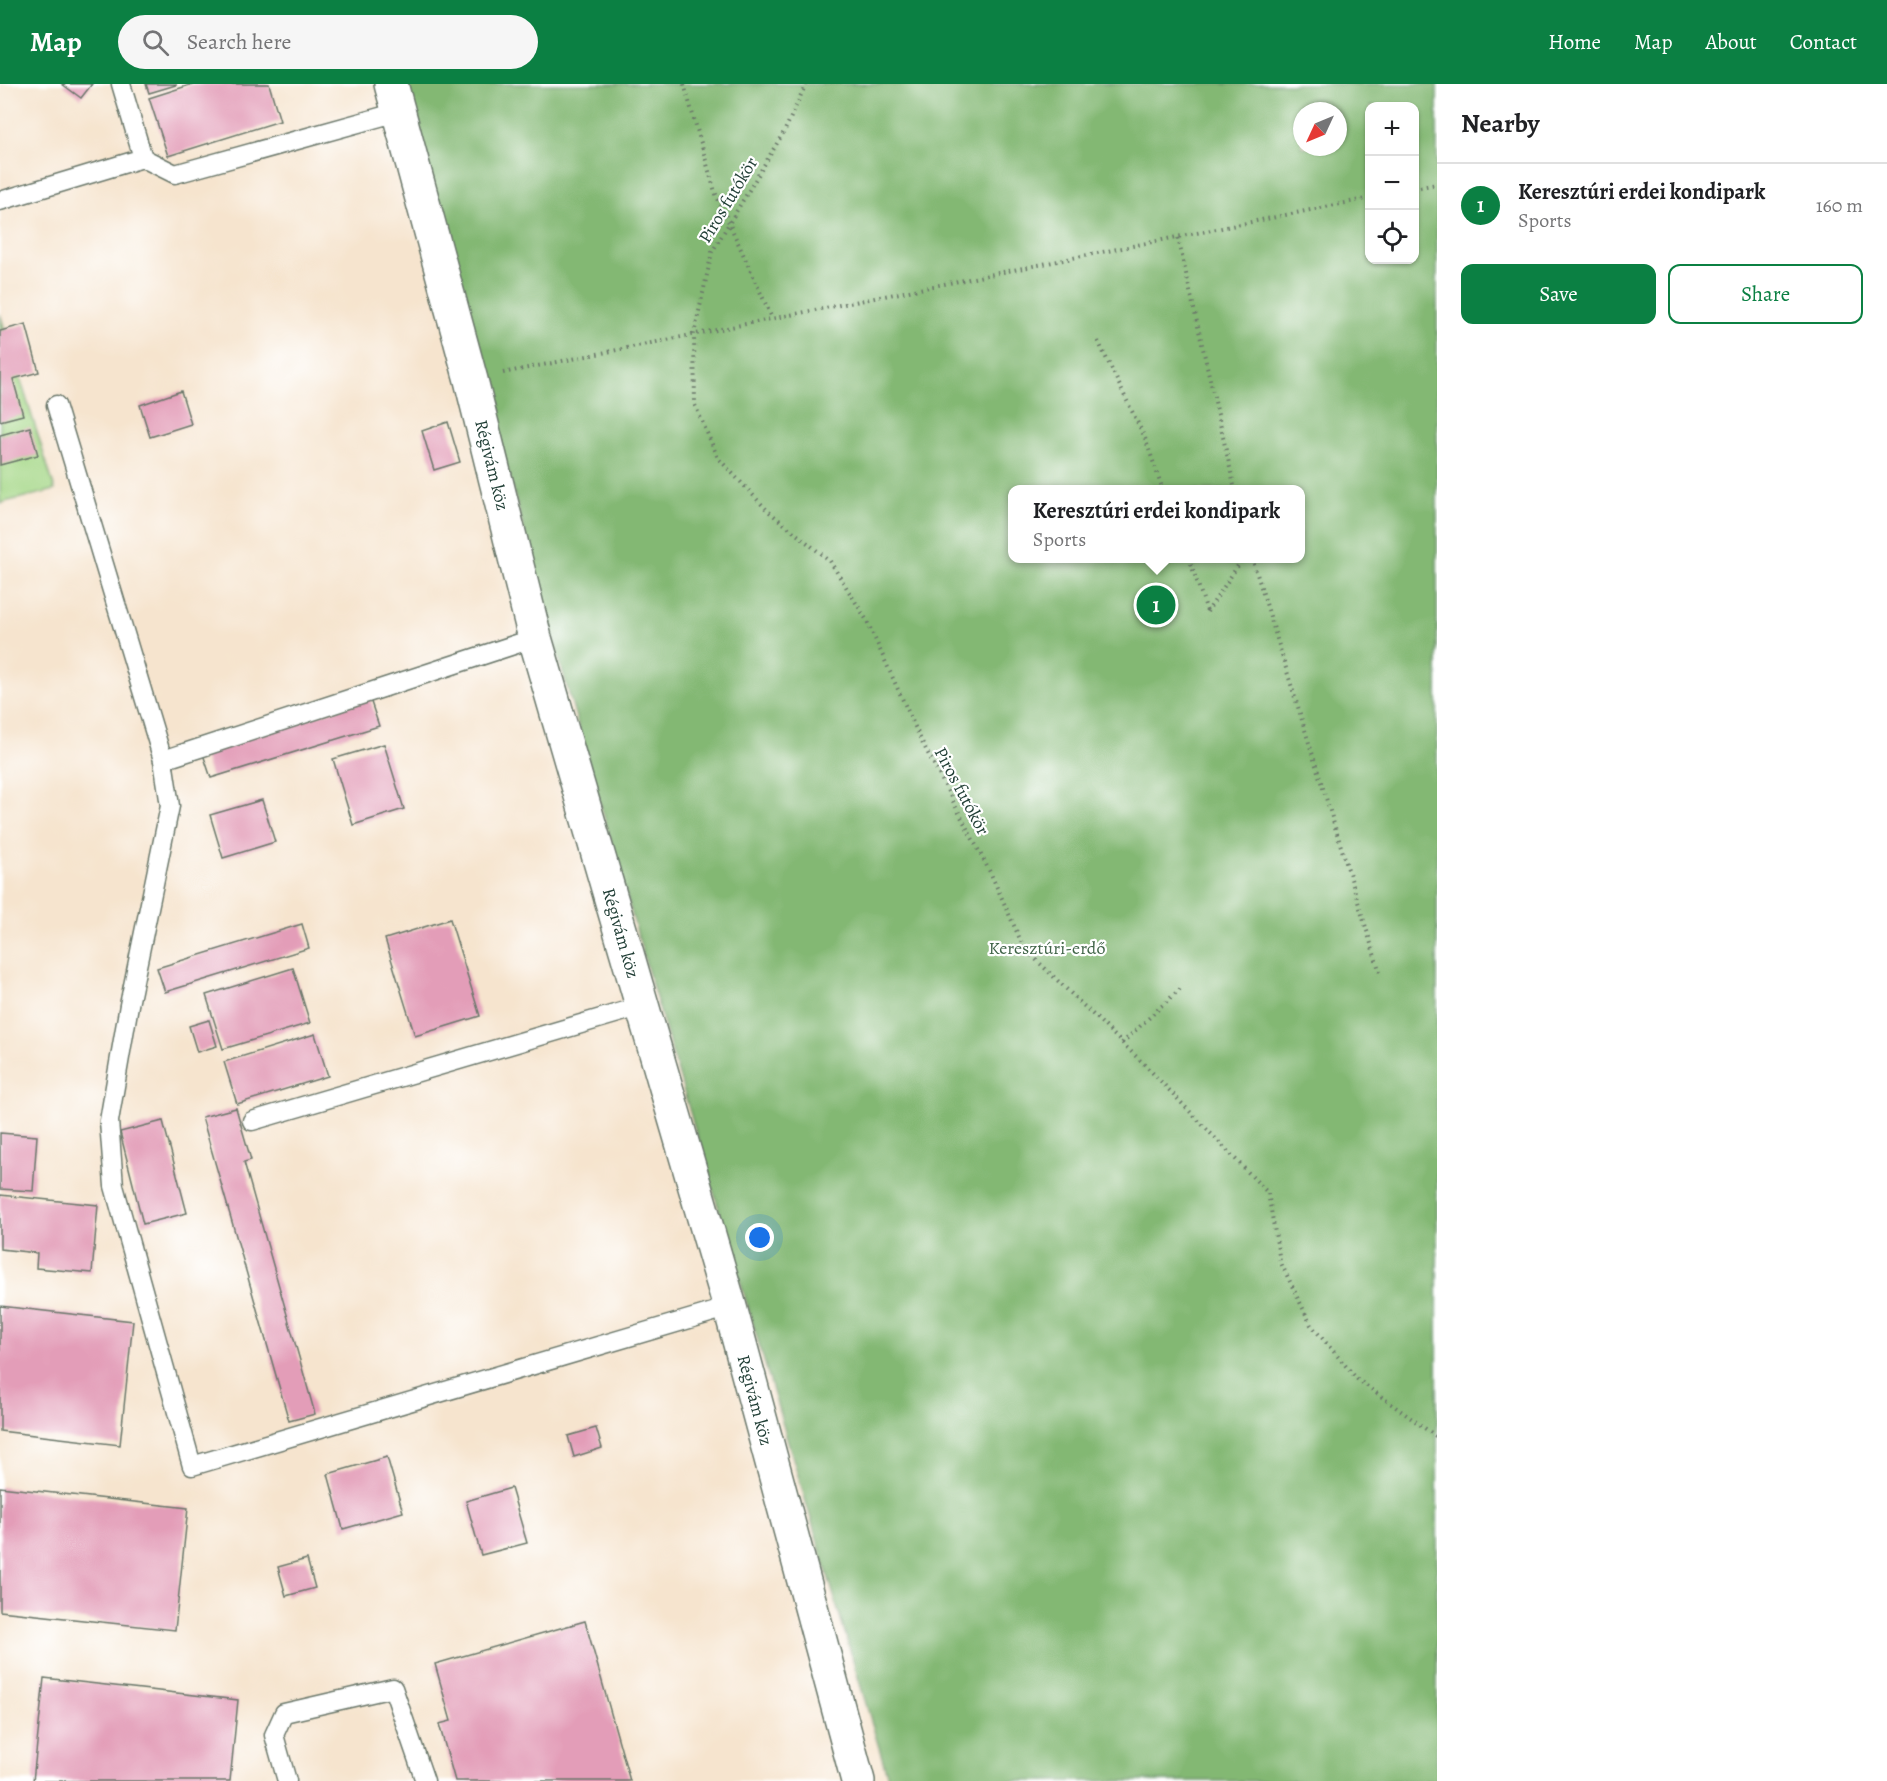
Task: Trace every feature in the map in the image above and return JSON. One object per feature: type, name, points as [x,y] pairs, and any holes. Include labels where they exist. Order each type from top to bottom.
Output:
[{"type":"street","name":"Régivám köz","points":[[394,98],[471,380],[535,638],[730,1307],[858,1781]]},
{"type":"lane","points":[[121,84],[143,158]]},
{"type":"lane","points":[[0,201],[143,158],[175,174],[394,98]]},
{"type":"lane","points":[[56,405],[163,760],[170,806],[129,1005],[109,1121],[114,1186],[192,1466],[730,1307]]},
{"type":"lane","points":[[163,760],[535,638]]},
{"type":"lane","points":[[252,1121],[642,1006]]},
{"type":"lane","points":[[287,1781],[274,1735],[284,1713],[393,1688],[425,1781]]},
{"type":"path","points":[[684,84],[716,192],[771,318]]},
{"type":"path","name":"Piros futókör","points":[[806,84],[785,130],[712,252],[694,334],[695,405],[718,458],[768,511],[830,561],[866,619],[921,740],[991,874],[1024,948],[1122,1043],[1268,1193],[1280,1261],[1311,1325],[1357,1378],[1437,1437]]},
{"type":"path","points":[[1419,187],[1437,184]]},
{"type":"path","points":[[471,380],[1365,199]]},
{"type":"path","points":[[1178,238],[1234,485]]},
{"type":"path","points":[[1098,341],[1145,438],[1162,485]]},
{"type":"path","points":[[1192,563],[1207,612],[1240,563]]},
{"type":"path","points":[[1254,563],[1380,973]]},
{"type":"path","points":[[1122,1043],[1180,989]]},
{"type":"green space","name":"Keresztúri-erdő","points":[[404,84],[1437,84],[1437,1781],[889,1781],[650,978],[550,627]]},
{"type":"green space","points":[[0,314],[55,490],[0,503]]},
{"type":"building","points":[[62,84],[92,84],[81,98]]},
{"type":"building","points":[[146,84],[176,84],[176,85],[149,93]]},
{"type":"building","points":[[193,84],[269,84],[280,121],[168,156],[149,98]]},
{"type":"building","points":[[26,324],[39,372],[13,379],[23,415],[0,421],[0,331]]},
{"type":"building","points":[[181,391],[191,424],[150,437],[140,405]]},
{"type":"building","points":[[448,422],[460,462],[434,470],[422,431]]},
{"type":"building","points":[[30,427],[38,455],[0,465],[0,435]]},
{"type":"building","points":[[370,699],[379,726],[211,778],[202,751]]},
{"type":"building","points":[[384,744],[404,809],[353,825],[333,759]]},
{"type":"building","points":[[262,800],[275,842],[223,858],[210,815]]},
{"type":"building","points":[[450,919],[480,1016],[415,1036],[385,939]]},
{"type":"building","points":[[302,924],[309,948],[165,992],[157,968]]},
{"type":"building","points":[[293,968],[310,1023],[223,1049],[206,995]]},
{"type":"building","points":[[209,1020],[217,1046],[197,1052],[189,1026]]},
{"type":"building","points":[[315,1034],[328,1076],[237,1104],[224,1062]]},
{"type":"building","points":[[236,1108],[251,1160],[244,1162],[315,1414],[289,1421],[202,1117]]},
{"type":"building","points":[[163,1121],[187,1213],[143,1224],[120,1132]]},
{"type":"building","points":[[0,1133],[37,1136],[33,1191],[0,1189]]},
{"type":"building","points":[[0,1195],[98,1205],[92,1273],[36,1268],[37,1253],[0,1249]]},
{"type":"building","points":[[0,1306],[133,1321],[120,1445],[0,1431]]},
{"type":"building","points":[[596,1428],[602,1448],[574,1457],[568,1436]]},
{"type":"building","points":[[387,1457],[403,1512],[343,1529],[328,1474]]},
{"type":"building","points":[[0,1487],[188,1508],[175,1630],[0,1611]]},
{"type":"building","points":[[511,1488],[527,1543],[481,1555],[466,1501]]},
{"type":"building","points":[[307,1559],[315,1588],[286,1596],[278,1567]]},
{"type":"building","points":[[585,1621],[630,1781],[455,1781],[439,1724],[451,1721],[435,1664]]},
{"type":"building","points":[[44,1678],[238,1700],[230,1781],[33,1781]]},
{"type":"place","name":"Keresztúri erdei kondipark","points":[[1156,605]]}]
